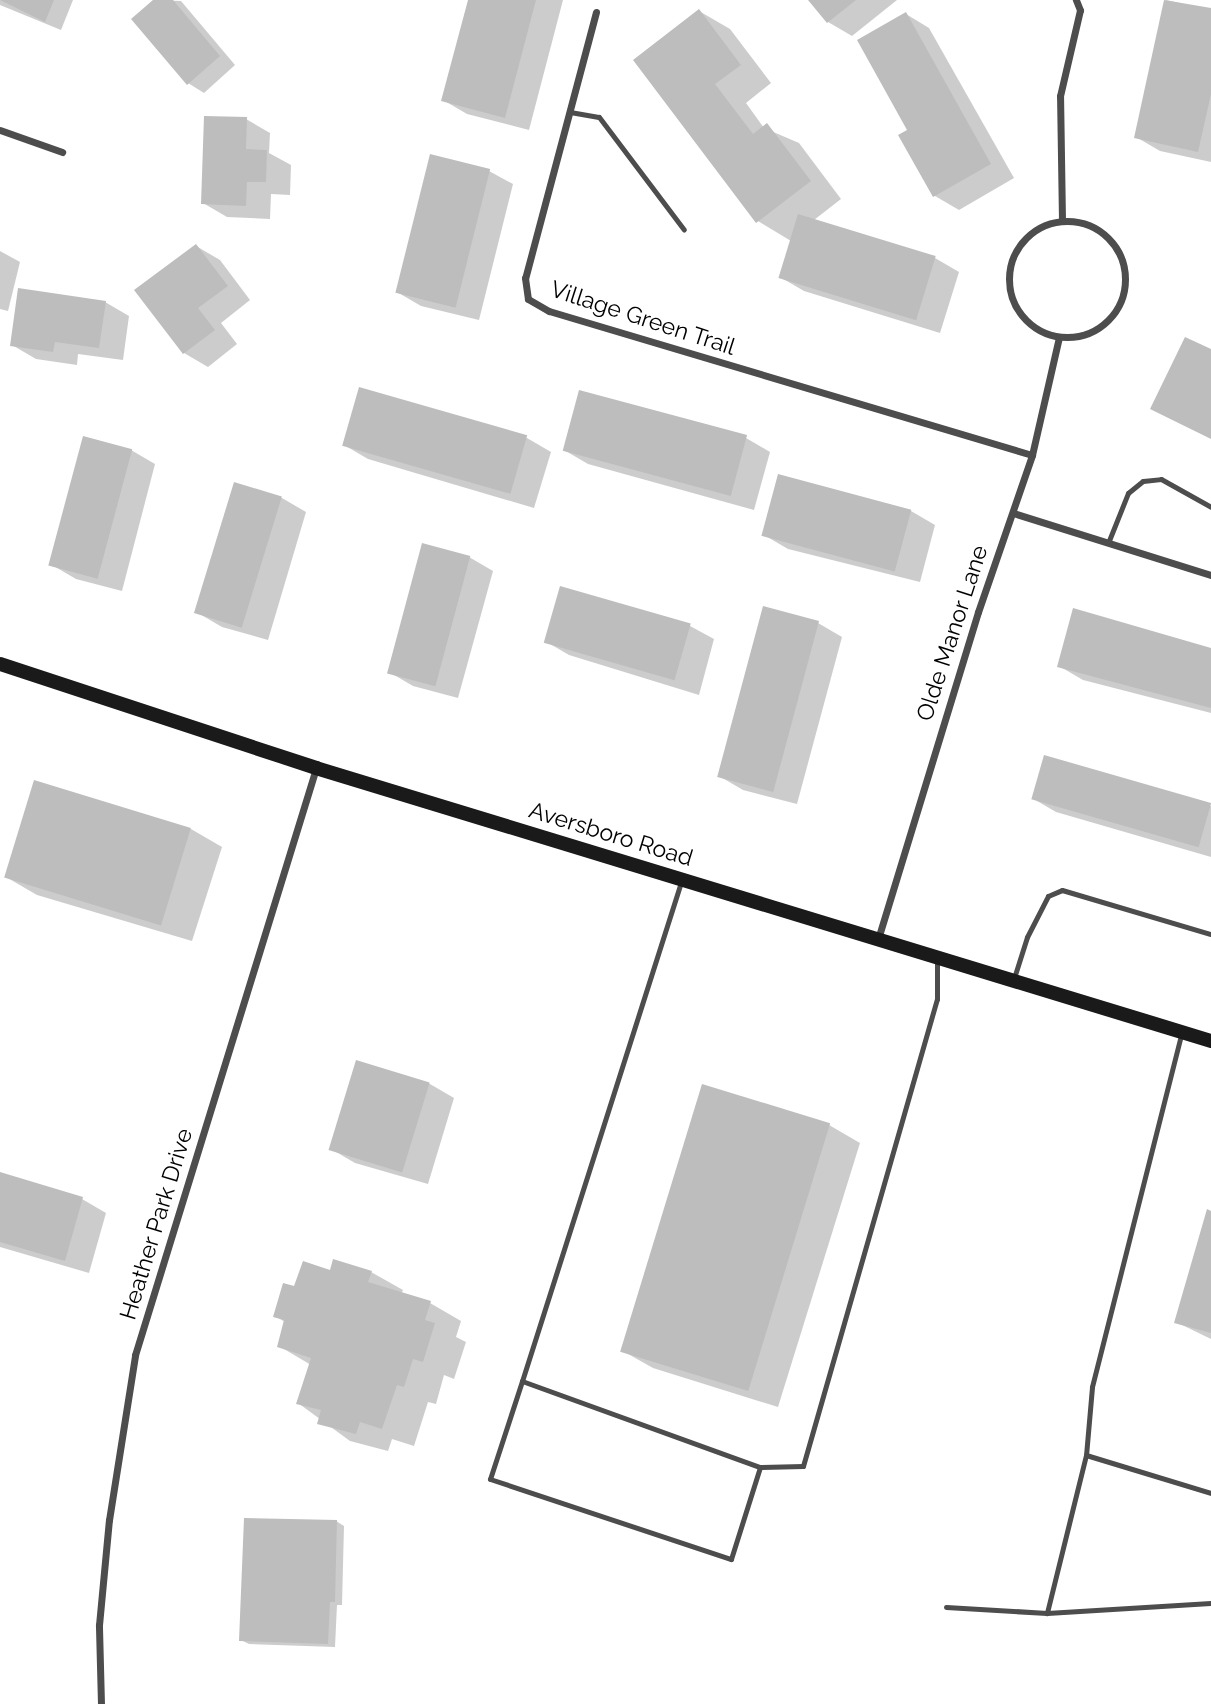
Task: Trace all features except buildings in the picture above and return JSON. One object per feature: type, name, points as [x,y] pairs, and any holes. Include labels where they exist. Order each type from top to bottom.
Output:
[{"type":"street","points":[[1062,220],[1060,96],[1080,10],[1076,0]]},
{"type":"street","name":"Village Green Trail","points":[[596,12],[525,278],[528,299],[549,311],[1032,456]]},
{"type":"street","points":[[0,130],[62,152]]},
{"type":"street","points":[[1062,220],[1082,222],[1114,245],[1125,284],[1118,306],[1103,324],[1082,335],[1059,337],[1036,329],[1018,312],[1009,290],[1010,265],[1020,243],[1039,227],[1062,220]]},
{"type":"street","name":"Olde Manor Lane","points":[[878,939],[970,637],[1032,456],[1059,337]]},
{"type":"street","points":[[1013,513],[1211,575]]},
{"type":"street","name":"Aversboro Road","points":[[0,664],[316,768],[1211,1041]]},
{"type":"street","name":"Heather Park Drive","points":[[101,1704],[99,1625],[113,1488],[135,1355],[316,768]]},
{"type":"lane","points":[[570,112],[599,117],[684,230]]},
{"type":"lane","points":[[1108,543],[1128,493],[1143,481],[1161,479],[1211,507]]},
{"type":"lane","points":[[681,879],[490,1479],[731,1559],[760,1467]]},
{"type":"lane","points":[[1013,981],[1027,937],[1048,895],[1062,890],[1211,934]]},
{"type":"lane","points":[[522,1381],[760,1467],[803,1466],[937,999],[937,958]]},
{"type":"lane","points":[[1048,1613],[1086,1455],[1092,1387],[1182,1032]]},
{"type":"lane","points":[[1086,1455],[1211,1493]]},
{"type":"lane","points":[[946,1607],[1048,1613],[1211,1603]]}]
